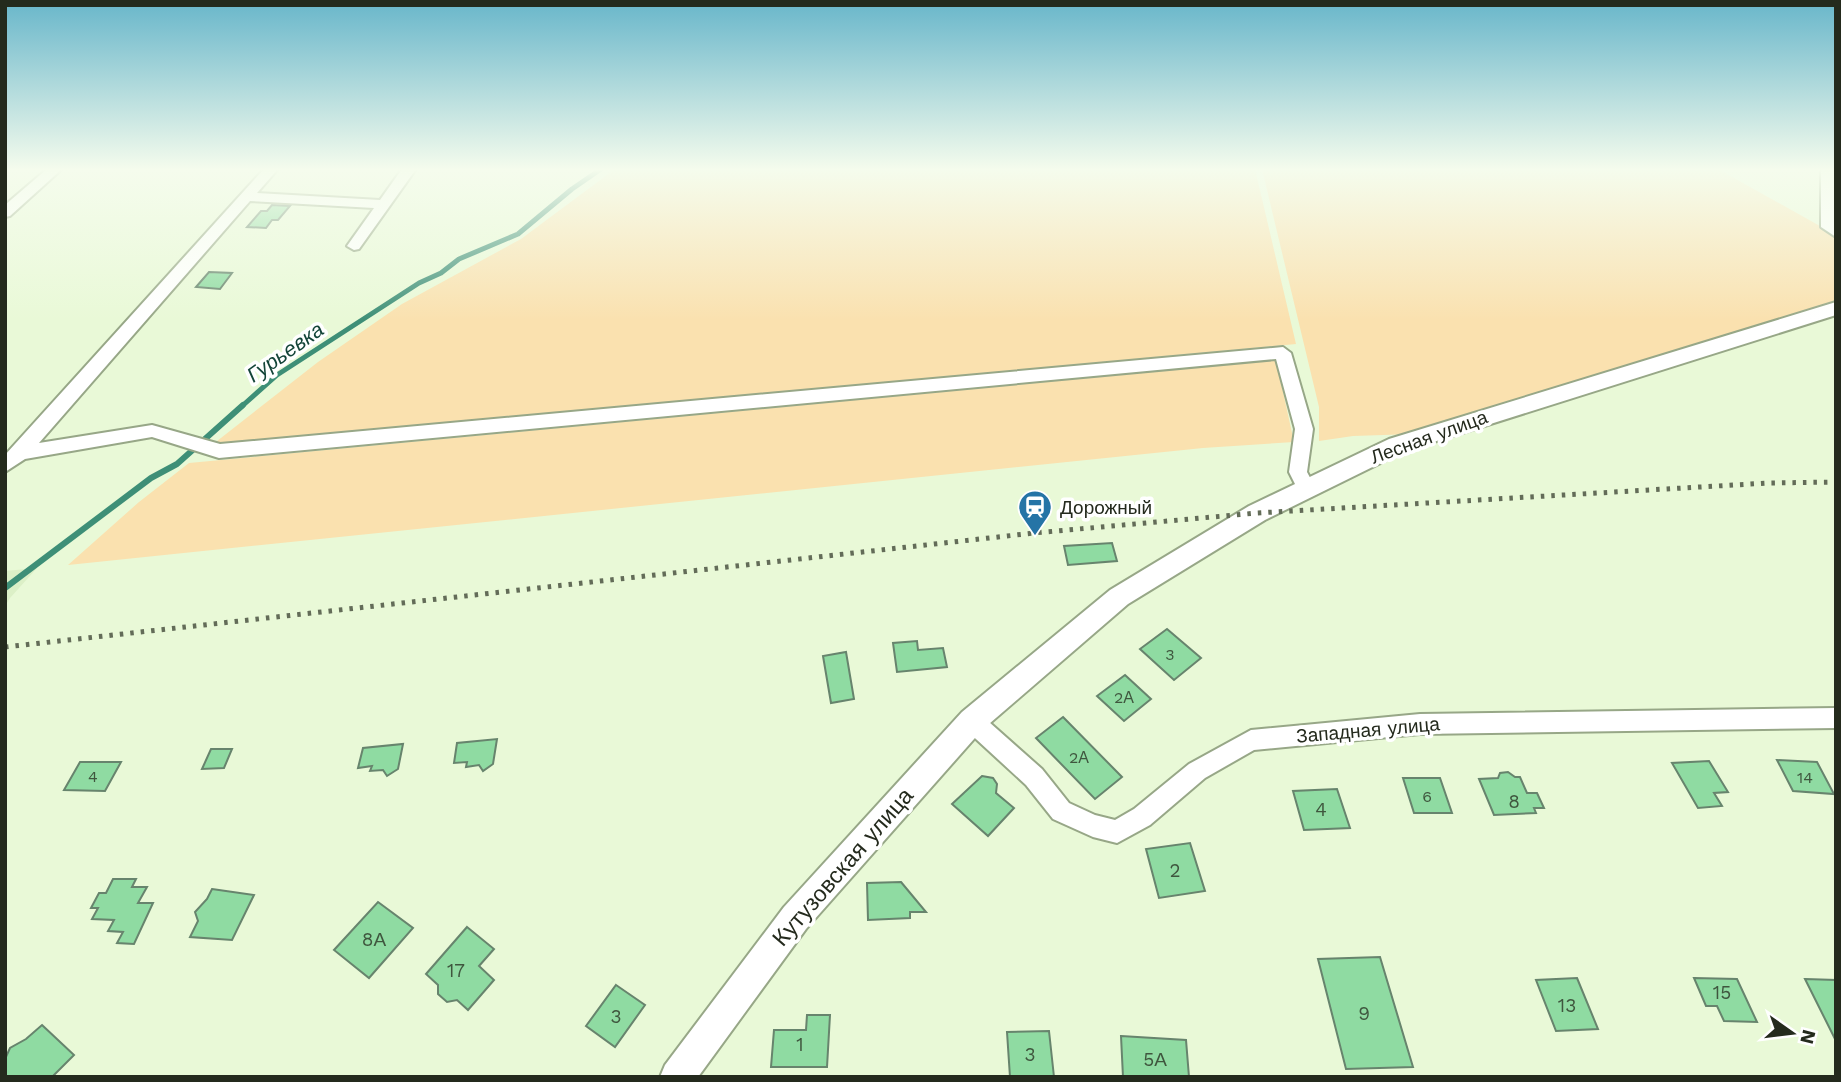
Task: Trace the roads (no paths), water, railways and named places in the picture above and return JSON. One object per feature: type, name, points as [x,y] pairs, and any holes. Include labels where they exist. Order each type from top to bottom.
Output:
[{"type":"street","points":[[5,465],[20,453],[226,219]]},
{"type":"street","points":[[354,246],[373,219]]},
{"type":"street","points":[[1828,219],[1828,227],[1836,233]]},
{"type":"street","name":"Лесная улица","points":[[1028,675],[1119,597],[1164,568],[1306,487],[1397,445],[1836,308]]},
{"type":"street","points":[[20,453],[152,431],[219,451],[1283,353],[1304,429],[1298,472],[1306,487]]},
{"type":"street","name":"Кутузовская улица","points":[[677,1077],[795,918],[972,721],[1028,675]]},
{"type":"street","name":"Западная улица","points":[[972,721],[1034,776],[1061,811],[1093,826],[1117,832],[1142,817],[1197,771],[1251,740],[1420,724],[1836,718]]},
{"type":"waterway","name":"Гурьевка","points":[[241,407],[277,375],[419,283],[441,273],[459,259],[518,234],[535,219]]},
{"type":"waterway","name":"Гурьевка","points":[[5,588],[151,478],[177,464],[243,405]]},
{"type":"railway","points":[[5,647],[1034,533],[1257,513],[1768,483],[1836,482]]},
{"type":"place","name":"Дорожный","points":[[1035,537]]}]
